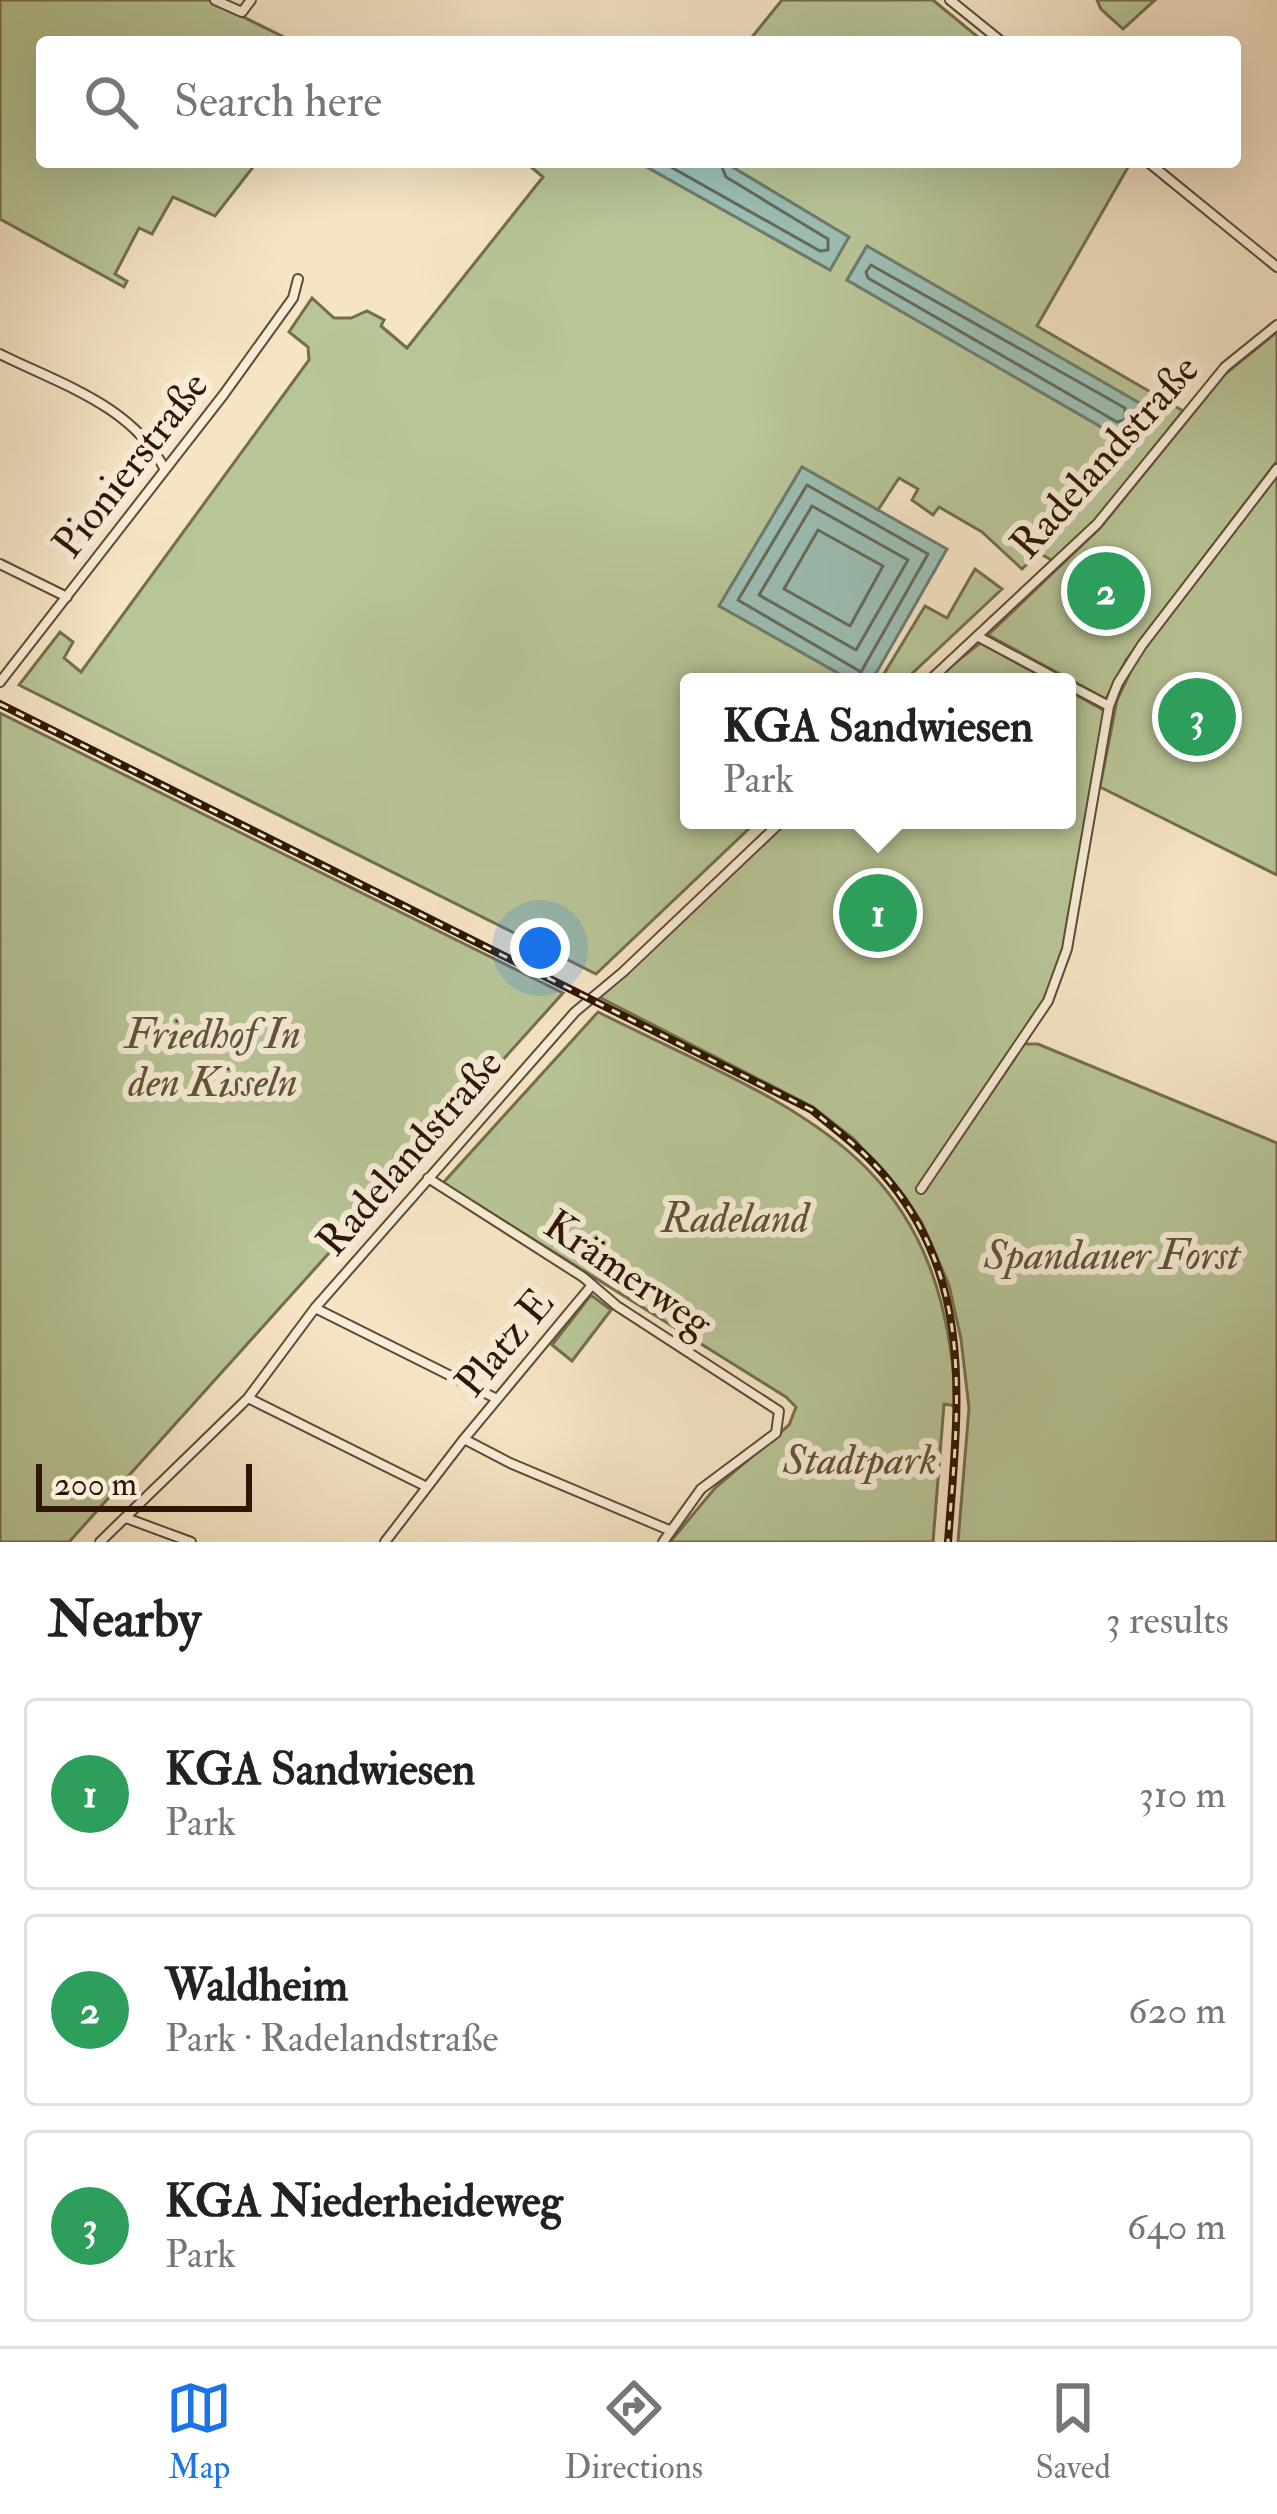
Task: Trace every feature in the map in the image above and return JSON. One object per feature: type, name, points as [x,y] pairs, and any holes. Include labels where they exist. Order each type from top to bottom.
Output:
[{"type":"street","points":[[215,0],[242,12],[251,0]]},
{"type":"street","points":[[950,0],[995,36]]},
{"type":"street","points":[[1155,168],[1277,267]]},
{"type":"street","name":"Pionierstraße","points":[[0,682],[277,322],[293,298],[298,279]]},
{"type":"street","name":"Radelandstraße","points":[[937,673],[1096,524],[1226,367],[1277,325]]},
{"type":"street","points":[[0,354],[119,414],[138,430],[165,470]]},
{"type":"street","points":[[921,1189],[1048,1001],[1066,949],[1109,706],[1130,663],[1277,469]]},
{"type":"street","points":[[0,563],[68,597]]},
{"type":"street","points":[[976,636],[1046,673]]},
{"type":"street","points":[[1076,689],[1109,706]]},
{"type":"street","name":"Radelandstraße","points":[[100,1542],[248,1398],[315,1309],[575,1012],[774,829]]},
{"type":"street","name":"Krämerweg","points":[[428,1178],[779,1412],[779,1429],[701,1489],[669,1530]]},
{"type":"street","name":"Platz E","points":[[386,1542],[592,1285]]},
{"type":"street","points":[[315,1309],[497,1399]]},
{"type":"street","points":[[248,1398],[427,1487]]},
{"type":"street","points":[[464,1439],[669,1530],[663,1542]]},
{"type":"street","points":[[126,1518],[191,1542]]},
{"type":"green space","points":[[0,0],[209,0],[282,36],[36,36],[36,168],[252,168],[215,216],[173,197],[152,234],[139,228],[115,274],[127,281],[124,287],[0,219]]},
{"type":"green space","points":[[782,0],[933,0],[977,36],[753,36]]},
{"type":"green space","points":[[1097,0],[1155,0],[1123,29]]},
{"type":"green space","points":[[532,168],[649,168],[830,270],[848,237],[734,168],[1128,168],[1037,326],[1183,411],[1095,522],[1053,561],[1039,553],[1022,569],[982,532],[939,507],[933,515],[912,500],[918,489],[899,478],[878,510],[802,467],[720,605],[838,673],[680,673],[680,829],[749,829],[596,974],[19,685],[60,632],[73,642],[64,658],[81,672],[309,360],[308,347],[289,332],[312,298],[334,318],[367,311],[384,320],[381,326],[407,348],[543,177]],"holes":[[[867,246],[1121,438],[847,280]]]},
{"type":"green space","points":[[1277,332],[1277,461],[1126,660],[1106,699],[1076,683],[1076,673],[1058,673],[988,635],[1100,528],[1225,374]]},
{"type":"green space","points":[[1277,469],[1277,875],[1100,787],[1117,700],[1136,660]]},
{"type":"green space","points":[[975,569],[1002,589],[913,673],[884,673],[925,606],[947,618]]},
{"type":"green space","points":[[980,643],[1035,673],[942,673]]},
{"type":"green space","name":"Spandauer Forst","points":[[1076,695],[1105,711],[1063,949],[1044,1004],[990,1091],[1024,1044],[1038,1044],[1277,1143],[1277,1542],[958,1542],[969,1408],[961,1339],[949,1285],[905,1197],[854,1139],[813,1107],[595,995],[773,829],[1076,829]]},
{"type":"green space","name":"Friedhof In den Kisseln","points":[[0,713],[563,993],[69,1542],[0,1542]]},
{"type":"green space","name":"Radeland","points":[[598,1012],[796,1113],[847,1150],[890,1195],[923,1250],[945,1319],[956,1406],[944,1404],[933,1542],[670,1542],[715,1488],[789,1425],[796,1407],[443,1183]]},
{"type":"green space","points":[[591,1295],[611,1310],[572,1361],[552,1345]]},
{"type":"water","points":[[649,168],[734,168],[849,237],[830,270]]},
{"type":"water","points":[[867,246],[1143,405],[1130,436],[1122,439],[847,280]]},
{"type":"water","points":[[802,467],[947,549],[876,673],[838,673],[719,606]]},
{"type":"railway","points":[[0,704],[812,1110],[852,1143],[908,1207],[931,1251],[946,1296],[956,1392],[948,1542]]},
{"type":"place","name":"Waldheim","points":[[1106,591]]},
{"type":"place","name":"KGA Niederheideweg","points":[[1197,717]]},
{"type":"place","name":"KGA Sandwiesen","points":[[878,913]]},
{"type":"park label","name":"Stadtpark","points":[[860,1461]]}]
